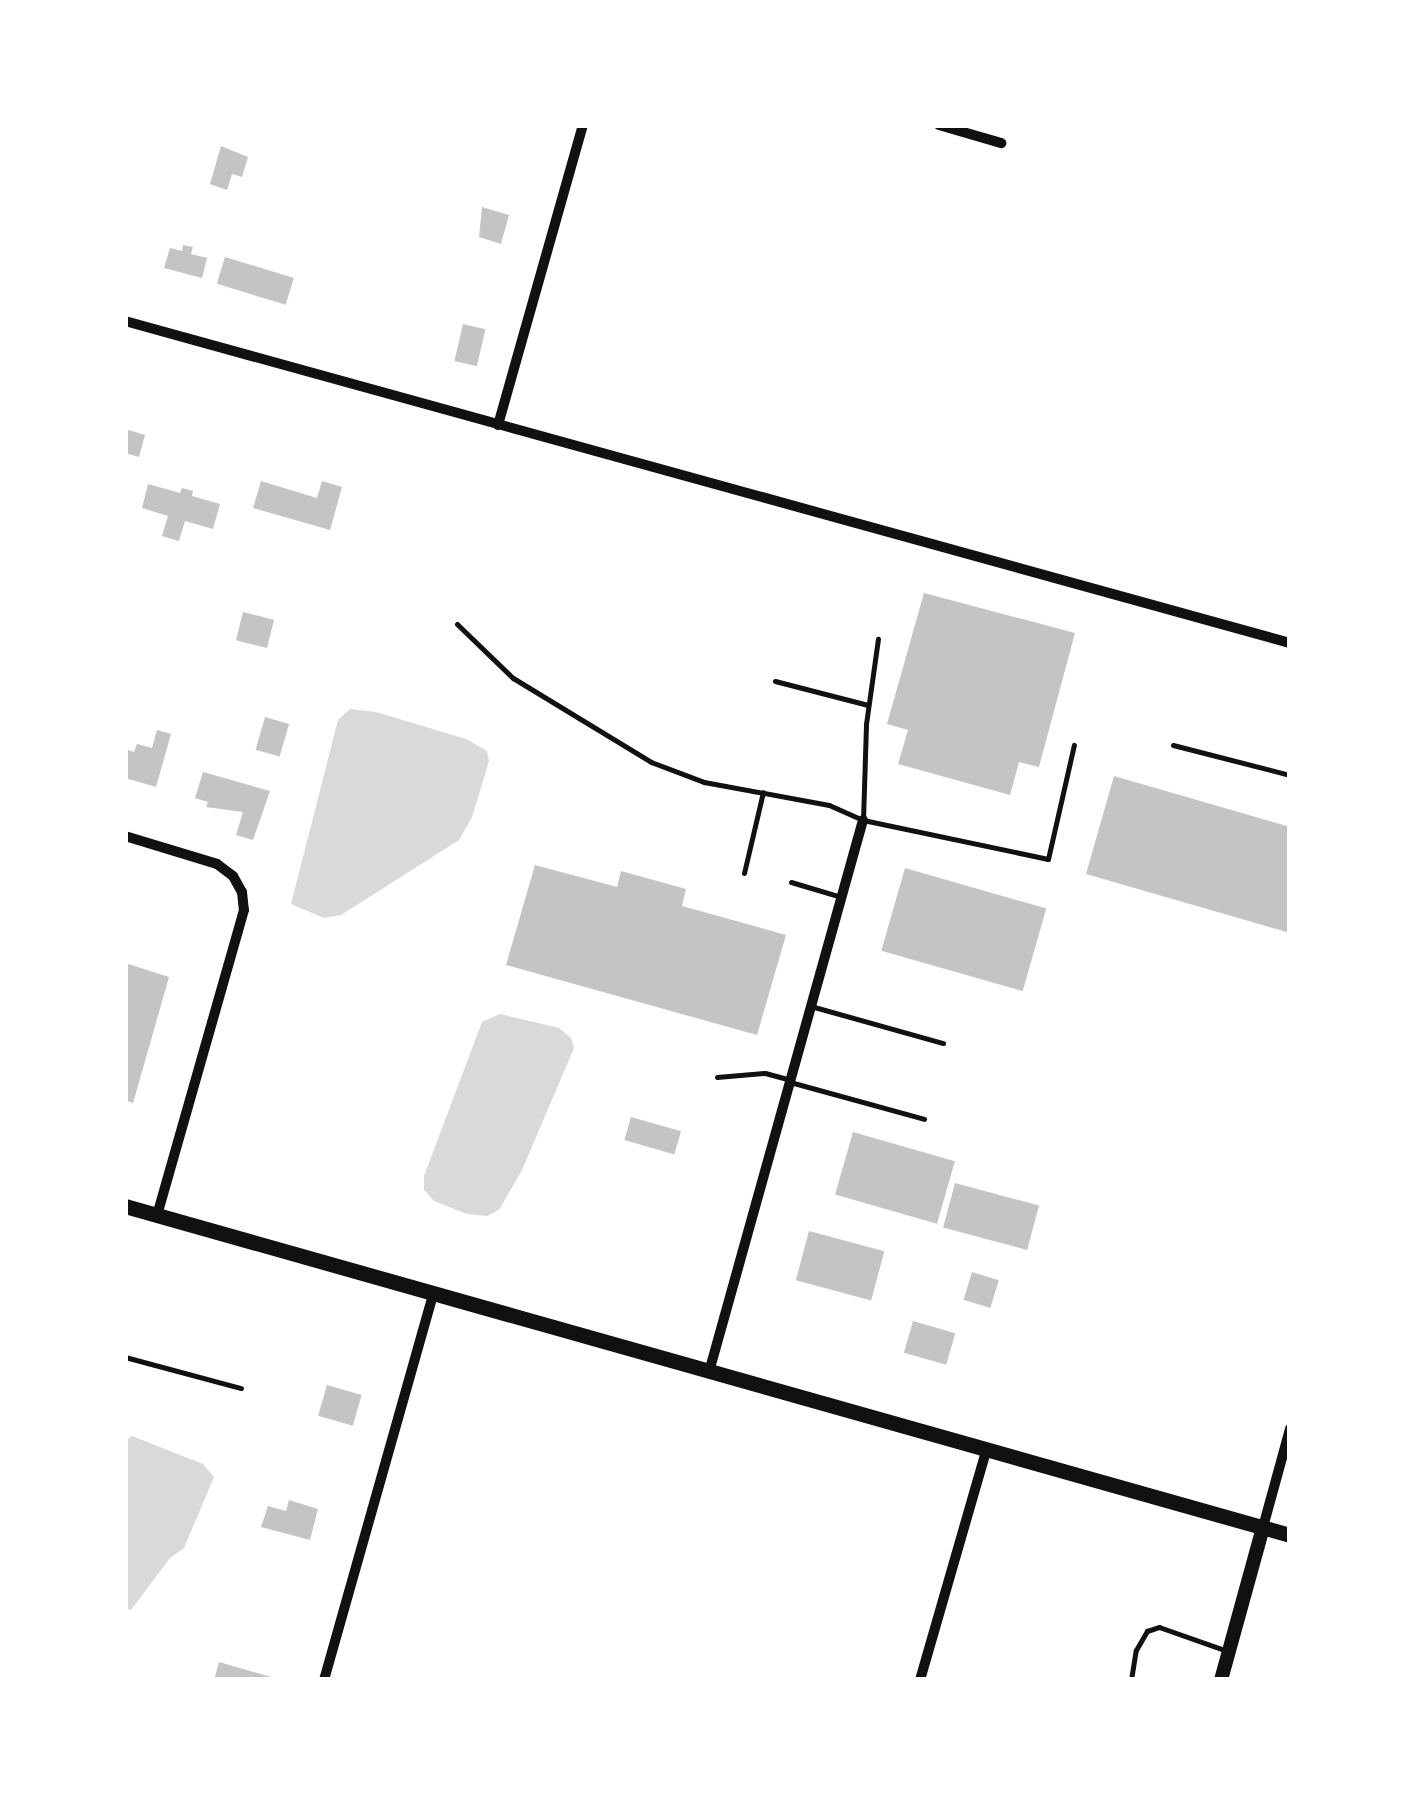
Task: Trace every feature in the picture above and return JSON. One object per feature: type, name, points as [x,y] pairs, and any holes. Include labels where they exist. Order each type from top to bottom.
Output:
[{"type":"main road","points":[[125,1206],[1290,1535]]},
{"type":"street","points":[[498,425],[584,125]]},
{"type":"street","points":[[939,125],[1001,143]]},
{"type":"street","points":[[125,321],[1290,643]]},
{"type":"street","points":[[710,1372],[863,820]]},
{"type":"street","points":[[125,836],[217,864],[234,876],[242,892],[244,910],[156,1215]]},
{"type":"street","points":[[324,1680],[433,1294]]},
{"type":"street","points":[[1221,1680],[1290,1429]]},
{"type":"street","points":[[920,1680],[986,1451]]},
{"type":"lane","points":[[456,624],[513,678],[651,762],[704,782],[829,805],[863,820],[1048,859],[1074,744]]},
{"type":"lane","points":[[863,820],[868,705],[878,639]]},
{"type":"lane","points":[[776,681],[868,705]]},
{"type":"lane","points":[[1173,745],[1290,774]]},
{"type":"lane","points":[[744,872],[763,792]]},
{"type":"lane","points":[[791,882],[841,898]]},
{"type":"lane","points":[[811,1006],[943,1044]]},
{"type":"lane","points":[[716,1076],[765,1073],[924,1119]]},
{"type":"lane","points":[[125,1358],[241,1388]]},
{"type":"lane","points":[[1131,1680],[1136,1650],[1147,1631],[1159,1627],[1230,1652]]},
{"type":"shaded area","points":[[350,709],[376,712],[466,739],[487,751],[489,761],[472,817],[459,840],[341,915],[324,918],[291,904],[338,720]]},
{"type":"shaded area","points":[[500,1014],[559,1028],[571,1038],[574,1048],[522,1170],[499,1210],[487,1216],[467,1214],[434,1201],[424,1190],[424,1176],[482,1022]]},
{"type":"shaded area","points":[[132,1436],[203,1464],[214,1477],[184,1548],[170,1558],[131,1610],[125,1608],[125,1441]]},
{"type":"building","points":[[221,146],[248,157],[242,177],[232,174],[227,190],[210,184]]},
{"type":"building","points":[[482,207],[509,215],[501,244],[479,237]]},
{"type":"building","points":[[183,245],[193,247],[191,254],[207,258],[202,278],[164,268],[170,248],[182,251]]},
{"type":"building","points":[[225,257],[294,278],[286,305],[217,284]]},
{"type":"building","points":[[463,324],[485,329],[477,366],[454,361]]},
{"type":"building","points":[[125,429],[145,435],[139,457],[125,453]]},
{"type":"building","points":[[261,481],[317,498],[322,481],[342,487],[330,530],[253,508]]},
{"type":"building","points":[[148,484],[180,493],[182,488],[193,491],[192,496],[220,504],[213,529],[185,521],[179,541],[162,536],[168,516],[142,508]]},
{"type":"building","points":[[924,593],[1075,633],[1039,767],[1019,762],[1010,795],[898,764],[908,730],[887,724]]},
{"type":"building","points":[[243,612],[274,620],[267,648],[236,640]]},
{"type":"building","points":[[265,717],[289,724],[280,757],[256,750]]},
{"type":"building","points":[[157,730],[171,734],[156,787],[125,778],[125,749],[134,752],[137,744],[152,748]]},
{"type":"building","points":[[203,772],[270,791],[253,840],[236,835],[243,812],[206,807],[208,802],[195,798]]},
{"type":"building","points":[[1114,776],[1290,827],[1290,933],[1086,874]]},
{"type":"building","points":[[535,865],[617,887],[621,871],[686,889],[682,906],[786,935],[757,1035],[506,965]]},
{"type":"building","points":[[905,868],[1046,909],[1023,991],[881,951]]},
{"type":"building","points":[[125,963],[169,977],[133,1103],[125,1100]]},
{"type":"building","points":[[631,1117],[681,1131],[674,1154],[624,1140]]},
{"type":"building","points":[[853,1132],[955,1161],[937,1224],[835,1194]]},
{"type":"building","points":[[955,1183],[1039,1206],[1027,1250],[943,1227]]},
{"type":"building","points":[[809,1231],[884,1251],[871,1300],[796,1280]]},
{"type":"building","points":[[972,1272],[999,1280],[990,1308],[964,1300]]},
{"type":"building","points":[[913,1321],[955,1333],[946,1365],[904,1353]]},
{"type":"building","points":[[327,1385],[362,1395],[353,1426],[318,1416]]},
{"type":"building","points":[[289,1500],[318,1509],[310,1540],[261,1527],[268,1506],[286,1511]]},
{"type":"building","points":[[219,1662],[271,1677],[214,1680]]}]
